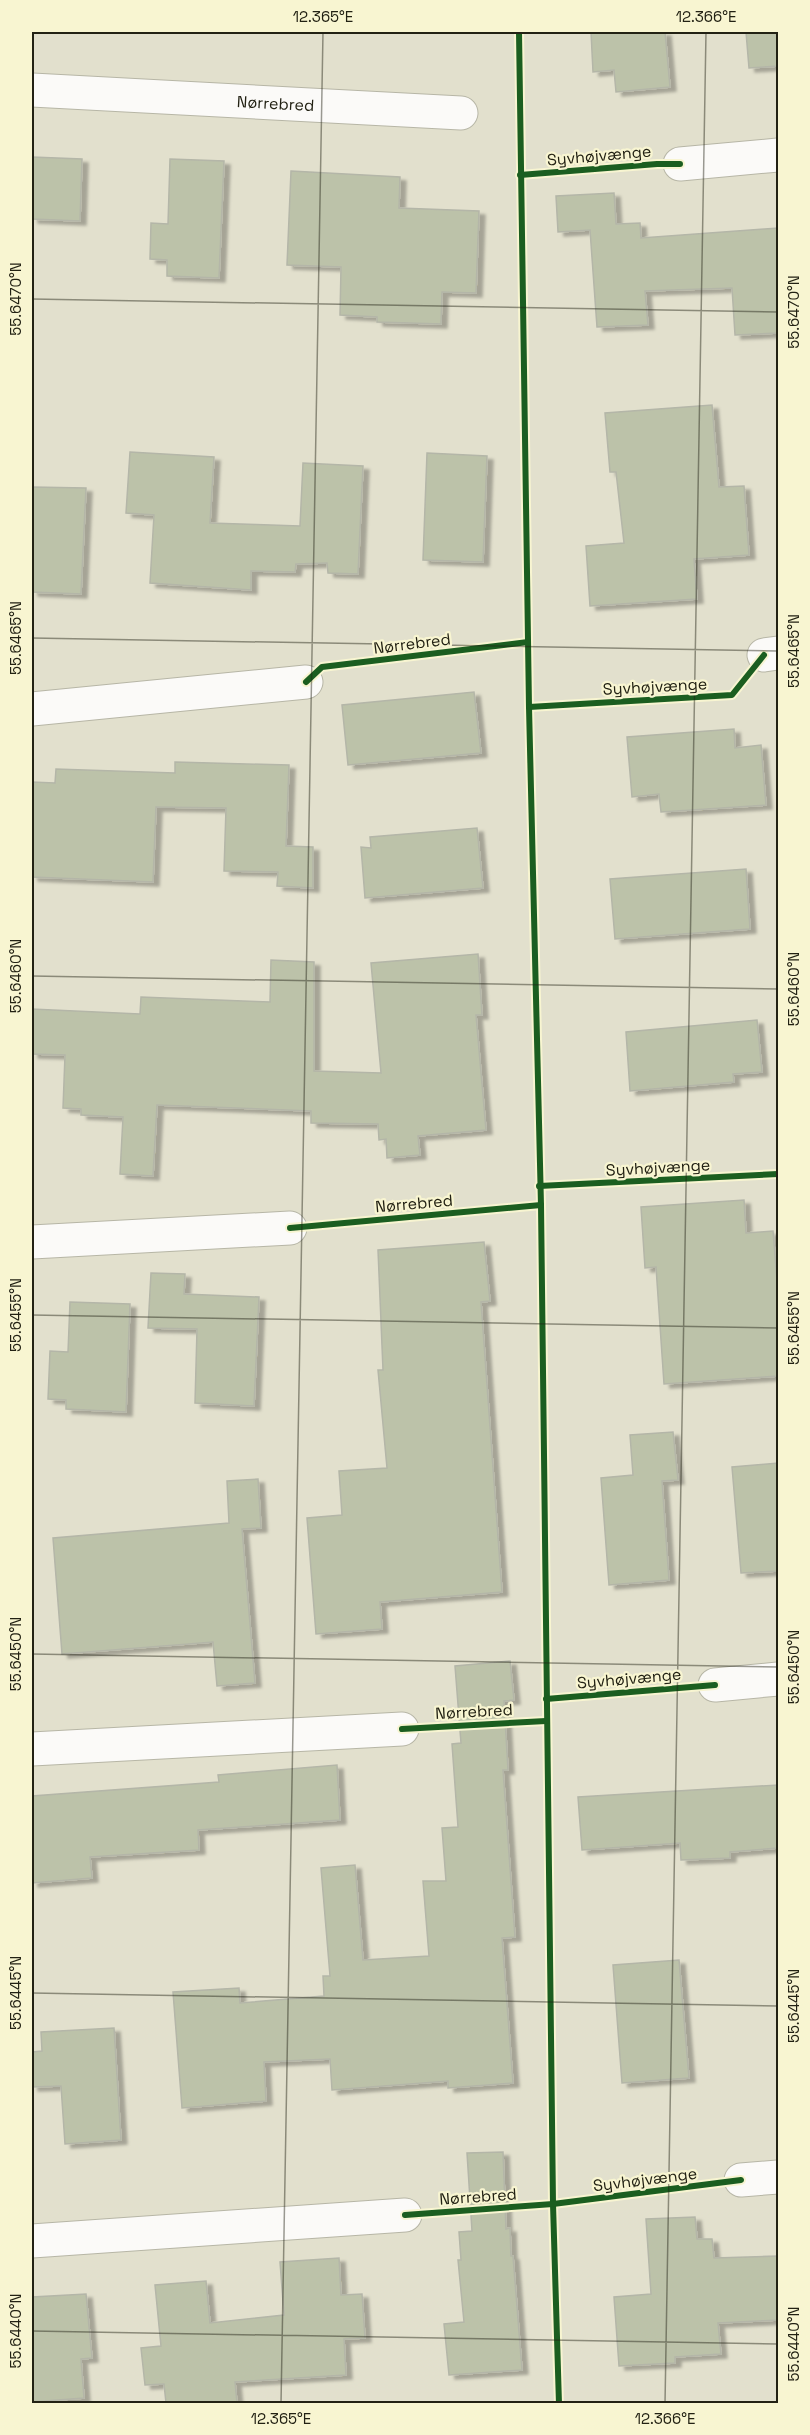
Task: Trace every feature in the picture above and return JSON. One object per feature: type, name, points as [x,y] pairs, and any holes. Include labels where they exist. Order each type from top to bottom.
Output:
[{"type":"street","name":"Nørrebred","points":[[32,90],[461,113]]},
{"type":"street","points":[[680,164],[778,155]]},
{"type":"street","points":[[32,709],[306,682]]},
{"type":"street","points":[[32,1242],[291,1228]]},
{"type":"street","points":[[715,1685],[778,1679]]},
{"type":"street","points":[[32,1749],[402,1729]]},
{"type":"street","points":[[741,2180],[778,2177]]},
{"type":"street","points":[[32,2241],[405,2215]]},
{"type":"building","points":[[591,32],[665,32],[670,87],[616,92],[614,70],[593,72]]},
{"type":"building","points":[[746,32],[778,32],[778,66],[749,68]]},
{"type":"building","points":[[32,157],[82,159],[80,221],[32,219]]},
{"type":"building","points":[[170,159],[224,161],[219,278],[167,276],[167,260],[150,259],[151,223],[168,224]]},
{"type":"building","points":[[291,171],[400,177],[399,208],[479,211],[476,293],[442,292],[441,324],[377,322],[377,317],[340,315],[341,267],[287,265]]},
{"type":"building","points":[[614,193],[616,224],[640,223],[641,238],[778,228],[778,333],[735,335],[732,288],[645,291],[648,325],[597,327],[590,230],[558,232],[556,196]]},
{"type":"building","points":[[712,405],[719,487],[744,486],[749,555],[694,559],[697,599],[590,606],[586,546],[624,543],[616,472],[610,472],[605,413]]},
{"type":"building","points":[[130,452],[214,457],[210,523],[300,526],[303,463],[363,466],[358,574],[328,573],[327,563],[296,564],[295,572],[251,571],[251,590],[150,583],[154,515],[126,513]]},
{"type":"building","points":[[427,453],[487,456],[483,562],[423,560]]},
{"type":"building","points":[[32,487],[86,488],[81,594],[32,592]]},
{"type":"building","points":[[474,692],[481,753],[348,765],[342,705]]},
{"type":"building","points":[[734,729],[735,748],[761,745],[766,805],[661,812],[659,794],[632,797],[627,737]]},
{"type":"building","points":[[175,762],[289,765],[286,846],[313,847],[313,888],[277,886],[278,872],[224,871],[226,808],[156,807],[153,882],[32,877],[32,782],[55,783],[56,769],[175,773]]},
{"type":"building","points":[[477,828],[483,888],[365,898],[361,847],[371,848],[370,837]]},
{"type":"building","points":[[746,869],[750,929],[615,939],[610,879]]},
{"type":"building","points":[[478,954],[482,1015],[476,1015],[486,1130],[418,1136],[420,1155],[387,1158],[386,1139],[379,1140],[378,1124],[311,1123],[311,1111],[157,1105],[153,1176],[120,1174],[123,1117],[81,1115],[81,1109],[63,1108],[65,1055],[32,1054],[32,1009],[140,1014],[141,997],[270,1002],[271,960],[314,962],[314,1071],[381,1073],[371,963]]},
{"type":"building","points":[[757,1020],[762,1072],[733,1074],[734,1082],[630,1091],[626,1032]]},
{"type":"building","points":[[744,1200],[746,1233],[773,1231],[778,1292],[778,1376],[664,1384],[656,1267],[645,1268],[641,1207]]},
{"type":"building","points":[[484,1242],[490,1301],[481,1302],[502,1592],[380,1602],[382,1629],[316,1634],[307,1518],[342,1515],[339,1471],[387,1468],[378,1370],[383,1370],[378,1250]]},
{"type":"building","points":[[151,1273],[185,1274],[184,1294],[259,1297],[254,1406],[195,1403],[197,1329],[148,1328]]},
{"type":"building","points":[[70,1302],[130,1304],[126,1412],[66,1409],[66,1400],[48,1399],[50,1351],[68,1352]]},
{"type":"building","points":[[673,1432],[678,1480],[662,1481],[669,1580],[609,1585],[601,1478],[633,1475],[630,1435]]},
{"type":"building","points":[[778,1463],[778,1571],[741,1573],[732,1467]]},
{"type":"building","points":[[258,1479],[261,1528],[242,1529],[255,1683],[217,1686],[213,1642],[62,1654],[53,1538],[229,1523],[227,1481]]},
{"type":"building","points":[[510,1661],[514,1700],[504,1701],[508,1770],[503,1770],[515,1937],[502,1938],[513,2083],[448,2088],[448,2081],[332,2090],[330,2059],[264,2062],[266,2101],[182,2108],[173,1992],[239,1988],[240,2003],[324,1996],[323,1976],[330,1976],[321,1868],[355,1865],[363,1960],[429,1956],[423,1881],[446,1881],[442,1828],[458,1827],[452,1744],[461,1743],[455,1666]]},
{"type":"building","points":[[337,1765],[340,1820],[198,1830],[199,1850],[90,1857],[92,1878],[32,1883],[32,1796],[219,1782],[218,1775]]},
{"type":"building","points":[[778,1785],[778,1848],[730,1852],[730,1858],[681,1860],[680,1843],[582,1850],[578,1797]]},
{"type":"building","points":[[679,1960],[689,2078],[622,2083],[613,1965]]},
{"type":"building","points":[[114,2028],[121,2140],[65,2144],[61,2086],[32,2087],[32,2052],[42,2051],[41,2032]]},
{"type":"building","points":[[503,2152],[506,2229],[510,2228],[522,2370],[449,2375],[444,2324],[464,2322],[458,2260],[461,2260],[459,2232],[472,2231],[467,2153]]},
{"type":"building","points":[[695,2217],[697,2239],[712,2239],[714,2258],[778,2256],[778,2320],[718,2323],[721,2354],[675,2357],[675,2363],[619,2366],[614,2297],[651,2294],[646,2219]]},
{"type":"building","points":[[339,2258],[341,2295],[362,2294],[365,2338],[344,2339],[346,2375],[235,2382],[237,2403],[166,2403],[164,2384],[145,2385],[141,2348],[161,2346],[155,2285],[206,2281],[210,2323],[284,2315],[280,2262]]},
{"type":"building","points":[[86,2294],[92,2358],[81,2359],[84,2398],[32,2402],[32,2297]]},
{"type":"cycle path","points":[[519,32],[529,707],[541,1205],[553,2204],[559,2404]]},
{"type":"cycle path","name":"Syvhøjvænge","points":[[520,175],[680,164]]},
{"type":"cycle path","points":[[306,682],[322,667],[528,642]]},
{"type":"cycle path","name":"Syvhøjvænge","points":[[529,707],[732,695],[764,655]]},
{"type":"cycle path","name":"Syvhøjvænge","points":[[539,1186],[778,1174]]},
{"type":"cycle path","points":[[290,1228],[541,1205]]},
{"type":"cycle path","name":"Syvhøjvænge","points":[[546,1699],[715,1685]]},
{"type":"cycle path","points":[[402,1729],[546,1721]]},
{"type":"cycle path","name":"Syvhøjvænge","points":[[405,2215],[553,2204],[741,2180]]}]
